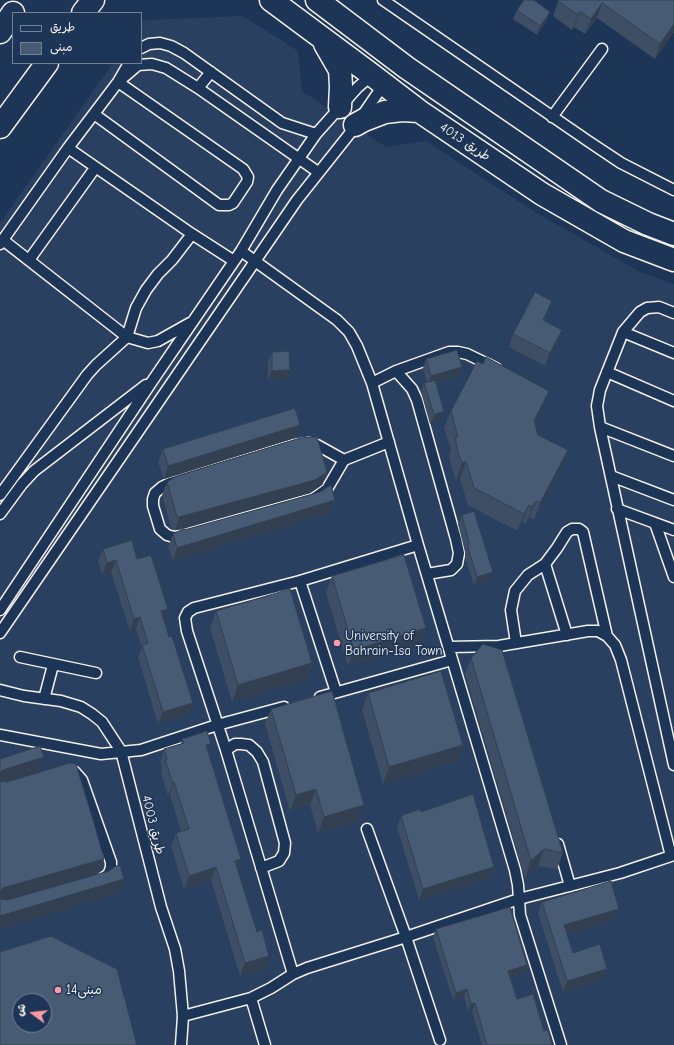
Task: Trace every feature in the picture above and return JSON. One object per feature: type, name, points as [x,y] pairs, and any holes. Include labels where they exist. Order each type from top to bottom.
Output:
[{"type":"street","points":[[14,12],[22,0]]},
{"type":"street","points":[[84,12],[93,0]]},
{"type":"street","name":"طريق 4013","points":[[271,0],[322,38],[386,69],[601,201],[648,224],[674,234]]},
{"type":"street","name":"طريق 4013","points":[[317,0],[386,69],[419,112],[548,198],[624,241],[674,260]]},
{"type":"street","points":[[0,32],[12,14]]},
{"type":"street","points":[[322,38],[340,70],[340,107]]},
{"type":"street","points":[[0,127],[45,64]]},
{"type":"street","points":[[355,125],[385,112],[402,110],[419,112]]},
{"type":"lane","points":[[383,0],[621,163],[674,190]]},
{"type":"lane","points":[[142,48],[149,44],[160,43],[171,46],[184,53],[282,122],[316,134]]},
{"type":"lane","points":[[552,116],[602,49]]},
{"type":"lane","points":[[128,64],[118,82],[68,148],[1,242],[29,260],[127,337],[148,343],[158,341],[194,322]]},
{"type":"lane","points":[[118,82],[138,65],[152,64],[166,68],[198,88],[318,172]]},
{"type":"lane","points":[[0,610],[153,380],[194,322],[241,251],[277,190],[316,134],[358,87],[386,69]]},
{"type":"lane","points":[[0,633],[318,172],[355,125],[386,69]]},
{"type":"lane","points":[[198,88],[211,72]]},
{"type":"lane","points":[[94,114],[219,205],[229,205],[233,203],[247,182],[248,177],[244,168],[118,82]]},
{"type":"lane","points":[[68,148],[95,168],[234,261]]},
{"type":"lane","points":[[29,260],[95,168]]},
{"type":"lane","points":[[0,495],[87,375],[127,337],[136,308],[146,290],[192,234]]},
{"type":"lane","points":[[241,251],[337,320],[349,332],[357,346],[372,383],[418,545],[515,870],[518,885],[520,915],[561,1045]]},
{"type":"lane","points":[[674,313],[660,307],[647,308],[640,312],[624,332],[607,372],[598,398],[597,406],[617,509],[674,765]]},
{"type":"lane","points":[[624,332],[674,353]]},
{"type":"lane","points":[[372,383],[396,372],[449,352],[467,354],[502,371]]},
{"type":"lane","points":[[396,372],[412,389],[417,400],[459,553],[457,564],[451,570],[427,574]]},
{"type":"lane","points":[[607,372],[674,400]]},
{"type":"lane","points":[[0,514],[22,484],[34,471],[153,380]]},
{"type":"lane","points":[[600,427],[674,456]]},
{"type":"lane","points":[[344,460],[317,445],[302,444],[170,483],[155,493],[153,499],[153,506],[160,529],[167,535],[182,536],[306,502],[321,495],[327,489],[344,460],[389,442]]},
{"type":"lane","points":[[611,476],[674,500]]},
{"type":"lane","points":[[617,509],[674,530]]},
{"type":"lane","points":[[655,523],[674,577]]},
{"type":"lane","points":[[516,643],[511,610],[515,591],[528,575],[545,564],[557,548],[566,532],[572,528],[579,529],[583,532],[606,636]]},
{"type":"lane","points":[[293,974],[226,750],[187,632],[185,618],[188,612],[194,608],[300,581],[418,545]]},
{"type":"lane","points":[[545,564],[567,635]]},
{"type":"lane","points":[[300,581],[336,692]]},
{"type":"lane","points":[[183,1016],[251,998],[271,988],[293,974],[307,968],[519,899],[620,873],[673,856],[621,660],[615,645],[606,636],[598,631],[588,631],[516,643],[500,650],[449,647]]},
{"type":"lane","points":[[20,657],[96,672]]},
{"type":"lane","points":[[314,698],[452,660]]},
{"type":"lane","points":[[44,699],[53,664]]},
{"type":"lane","name":"طريق 4003","points":[[0,690],[24,696],[71,704],[81,708],[102,722],[121,751],[161,907],[175,950],[179,971],[183,1016],[181,1045]]},
{"type":"lane","points":[[0,736],[101,754],[146,748],[217,725],[291,705]]},
{"type":"lane","points":[[226,750],[235,744],[249,745],[257,752],[263,762],[285,843],[284,853],[279,861],[261,868]]},
{"type":"lane","points":[[57,773],[68,770],[75,772],[82,780],[111,862],[111,867],[106,876],[102,879],[88,883]]},
{"type":"lane","points":[[368,829],[440,1040]]},
{"type":"lane","points":[[555,833],[570,886]]},
{"type":"lane","points":[[251,998],[265,1045]]},
{"type":"shaded area","name":"University of Bahrain-Isa Town","points":[[243,16],[298,51],[302,91],[386,147],[426,141],[535,212],[640,272],[674,284],[674,1045],[0,1045],[0,223],[112,64],[142,64],[142,23],[144,20]]},
{"type":"building","points":[[524,0],[534,0],[550,12],[540,26],[517,10]]},
{"type":"building","points":[[674,0],[674,24],[660,44],[602,3],[591,19],[580,11],[578,15],[558,1]]},
{"type":"building","points":[[535,292],[552,301],[543,320],[562,330],[550,353],[513,334]]},
{"type":"building","points":[[457,350],[462,367],[431,376],[426,359]]},
{"type":"building","points":[[289,351],[290,370],[272,371],[272,352]]},
{"type":"building","points":[[486,357],[549,391],[534,421],[538,435],[568,450],[540,503],[536,501],[532,507],[529,505],[524,514],[474,488],[466,462],[462,463],[458,452],[455,438],[458,437],[451,411],[477,361],[483,364]]},
{"type":"building","points":[[435,380],[444,411],[434,415],[424,383]]},
{"type":"building","points":[[295,408],[300,425],[168,466],[163,449]]},
{"type":"building","points":[[317,437],[327,472],[315,480],[177,517],[167,482],[177,476],[300,438]]},
{"type":"building","points":[[331,485],[335,500],[177,548],[173,534],[181,530],[320,492]]},
{"type":"building","points":[[474,511],[493,572],[477,577],[468,548],[469,543],[462,515]]},
{"type":"building","points":[[132,540],[137,559],[151,555],[168,609],[161,611],[169,637],[172,636],[193,703],[163,712],[142,645],[148,643],[140,617],[134,619],[116,560],[107,563],[103,549]]},
{"type":"building","points":[[404,555],[426,628],[354,650],[332,576]]},
{"type":"building","points":[[290,589],[312,663],[238,685],[216,611]]},
{"type":"building","points":[[483,644],[502,650],[563,853],[544,849],[531,861],[471,658]]},
{"type":"building","points":[[441,671],[463,745],[389,767],[368,693]]},
{"type":"building","points":[[332,691],[364,805],[324,817],[316,789],[296,795],[271,709]]},
{"type":"building","points":[[207,731],[211,744],[206,745],[241,859],[235,861],[257,932],[262,930],[269,956],[245,963],[216,867],[189,876],[176,833],[189,829],[174,782],[173,783],[165,760],[167,759],[164,749],[184,743],[182,739]]},
{"type":"building","points":[[40,746],[44,757],[3,770],[0,773],[0,759]]},
{"type":"building","points":[[70,763],[76,764],[104,859],[3,888],[0,892],[0,781],[7,782]]},
{"type":"building","points":[[473,794],[494,867],[423,889],[401,816],[420,809],[421,812]]},
{"type":"building","points":[[120,865],[124,879],[0,916],[0,897],[1,899],[7,900],[109,871]]},
{"type":"building","points":[[611,881],[619,909],[564,925],[573,953],[600,944],[607,969],[567,981],[542,902]]},
{"type":"building","points":[[510,907],[527,965],[508,971],[517,999],[533,994],[544,1031],[548,1030],[552,1045],[487,1045],[475,1003],[471,1004],[467,989],[456,993],[436,929]]},
{"type":"building","name":"مبنى14","points":[[51,936],[117,969],[137,1045],[0,1045],[0,952]]},
{"type":"place","name":"University of Bahrain-Isa Town","points":[[337,643]]},
{"type":"place","name":"مبنى14","points":[[58,990]]}]
